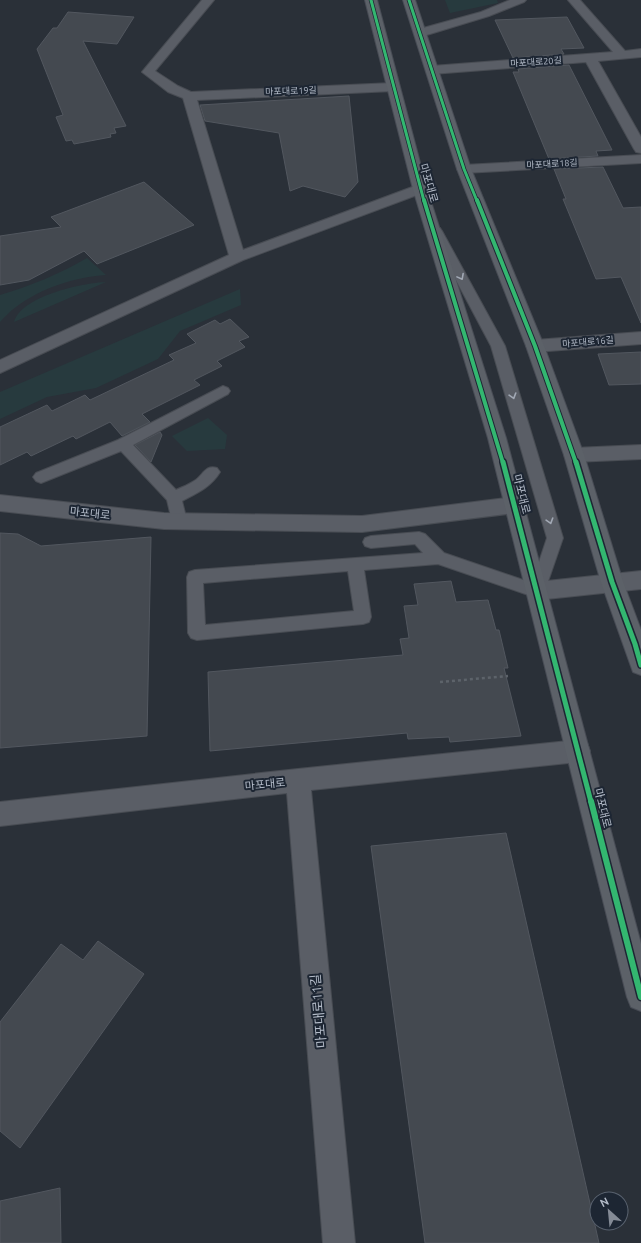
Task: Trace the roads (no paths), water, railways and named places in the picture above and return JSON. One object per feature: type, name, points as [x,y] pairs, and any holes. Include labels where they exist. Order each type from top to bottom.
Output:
[{"type":"main road","name":"마포대로","points":[[371,0],[420,189],[497,438],[641,997]]},
{"type":"main road","points":[[409,0],[464,169],[535,346],[574,455],[612,582],[635,644],[641,665]]},
{"type":"street","name":"마포대로19길","points":[[208,0],[148,72],[173,89],[189,96],[393,87]]},
{"type":"street","points":[[574,0],[622,55]]},
{"type":"street","points":[[420,33],[485,14],[515,1]]},
{"type":"street","name":"마포대로20길","points":[[432,70],[641,53]]},
{"type":"street","points":[[590,58],[641,149]]},
{"type":"street","points":[[189,96],[237,257]]},
{"type":"street","name":"마포대로18길","points":[[464,169],[641,159]]},
{"type":"street","name":"마포대로","points":[[0,367],[237,257],[420,189]]},
{"type":"street","name":"마포대로16길","points":[[535,346],[641,338]]},
{"type":"street","points":[[574,455],[641,452]]},
{"type":"street","name":"마포대로","points":[[0,503],[164,521],[362,524],[515,505]]},
{"type":"street","points":[[537,591],[641,580]]},
{"type":"street","name":"마포대로","points":[[0,814],[298,780],[578,751]]},
{"type":"street","name":"마포대로11길","points":[[298,780],[339,1243]]},
{"type":"lane","points":[[355,564],[363,617],[197,633],[195,577],[355,564],[438,558],[537,591],[555,538],[498,346],[429,218]]},
{"type":"lane","points":[[41,477],[123,444],[223,391]]},
{"type":"lane","points":[[123,444],[174,498],[179,521]]},
{"type":"lane","points":[[174,498],[200,485],[212,472]]},
{"type":"lane","points":[[371,542],[419,538],[438,558]]}]
